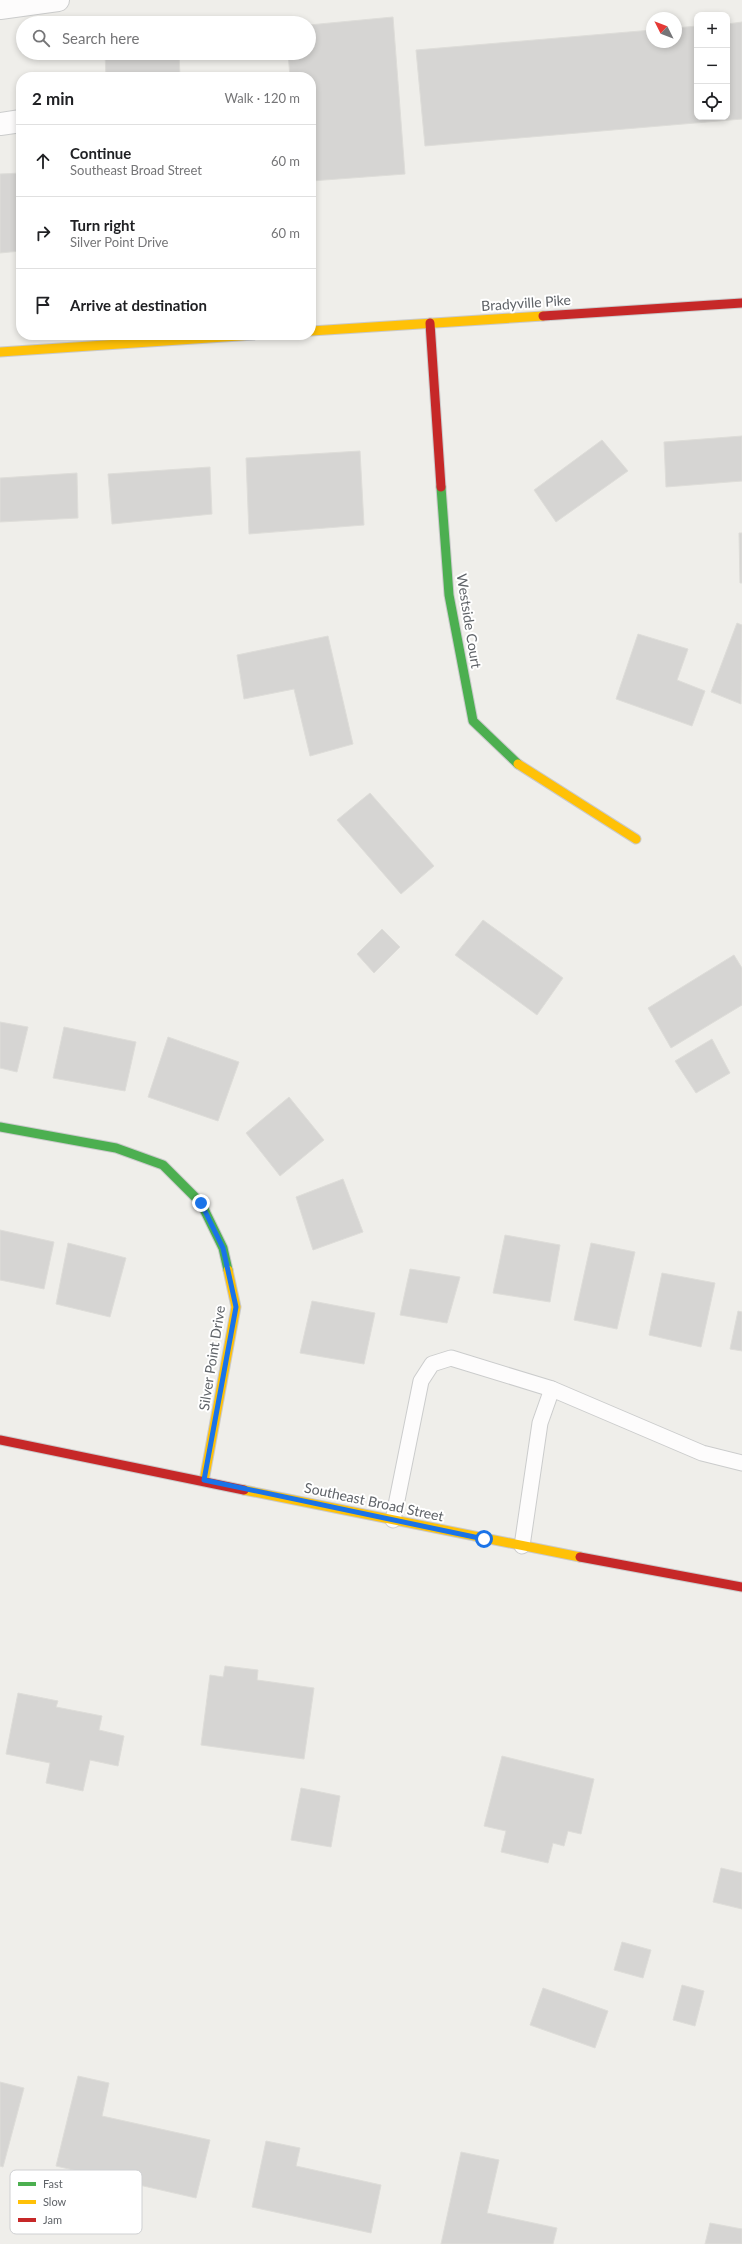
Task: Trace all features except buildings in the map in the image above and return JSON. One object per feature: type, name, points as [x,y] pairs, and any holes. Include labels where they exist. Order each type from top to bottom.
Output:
[{"type":"main road","name":"Bradyville Pike","points":[[316,331],[742,303]]},
{"type":"main road","name":"Westside Court","points":[[430,323],[449,595],[473,721],[515,762],[636,839]]},
{"type":"main road","points":[[0,352],[179,340]]},
{"type":"main road","name":"Silver Point Drive","points":[[0,1127],[116,1148],[163,1166],[201,1203],[223,1248],[236,1307],[204,1480]]},
{"type":"main road","name":"Southeast Broad Street","points":[[0,1440],[204,1480],[522,1546],[742,1587]]},
{"type":"street","points":[[0,8],[58,0]]},
{"type":"street","points":[[0,124],[16,122]]},
{"type":"lane","points":[[392,1520],[421,1381],[432,1364],[451,1358],[552,1389],[702,1453],[742,1463]]},
{"type":"lane","points":[[522,1546],[540,1423],[552,1389]]},
{"type":"traffic: fast","points":[[441,487],[449,595],[473,721],[518,764]]},
{"type":"traffic: fast","points":[[0,1127],[116,1148],[163,1165],[201,1203],[223,1248],[228,1270]]},
{"type":"traffic: slow","points":[[316,331],[543,316]]},
{"type":"traffic: slow","points":[[0,352],[179,340]]},
{"type":"traffic: slow","points":[[518,764],[636,839]]},
{"type":"traffic: slow","points":[[204,1481],[236,1307],[228,1270]]},
{"type":"traffic: slow","points":[[244,1490],[580,1557]]},
{"type":"traffic: jam","points":[[543,316],[742,303]]},
{"type":"traffic: jam","points":[[430,323],[441,487]]},
{"type":"traffic: jam","points":[[0,1440],[244,1490]]},
{"type":"traffic: jam","points":[[580,1557],[742,1587]]},
{"type":"route","points":[[201,1203],[223,1248],[236,1307],[204,1480],[484,1539]]}]
